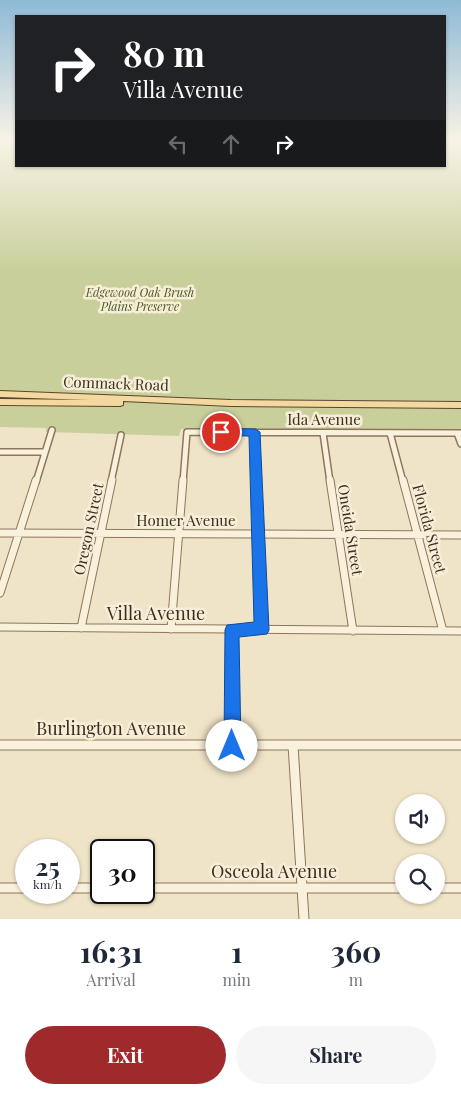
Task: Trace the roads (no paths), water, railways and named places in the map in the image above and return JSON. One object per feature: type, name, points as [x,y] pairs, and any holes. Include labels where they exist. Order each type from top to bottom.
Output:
[{"type":"main road","name":"Commack Road","points":[[0,394],[232,403]]},
{"type":"main road","name":"Commack Road","points":[[0,402],[461,405]]},
{"type":"street","points":[[0,593],[52,430]]},
{"type":"street","name":"Ida Avenue","points":[[179,534],[187,432],[459,433]]},
{"type":"street","points":[[255,432],[262,630]]},
{"type":"street","name":"Oneida Street","points":[[322,433],[353,631]]},
{"type":"street","name":"Florida Street","points":[[390,433],[443,631]]},
{"type":"street","points":[[459,433],[461,444]]},
{"type":"street","name":"Oregon Street","points":[[81,628],[120,434]]},
{"type":"street","points":[[0,452],[45,452]]},
{"type":"street","name":"Homer Avenue","points":[[0,532],[461,535]]},
{"type":"street","points":[[171,629],[179,534]]},
{"type":"street","name":"Villa Avenue","points":[[0,628],[461,631]]},
{"type":"street","points":[[232,630],[232,746]]},
{"type":"street","name":"Burlington Avenue","points":[[0,745],[461,745]]},
{"type":"street","points":[[293,745],[304,919]]},
{"type":"street","points":[[0,888],[15,888]]},
{"type":"street","name":"Osceola Avenue","points":[[155,888],[395,888]]},
{"type":"street","points":[[445,888],[461,888]]},
{"type":"park label","name":"Edgewood Oak Brush Plains Preserve","points":[[140,300]]}]
